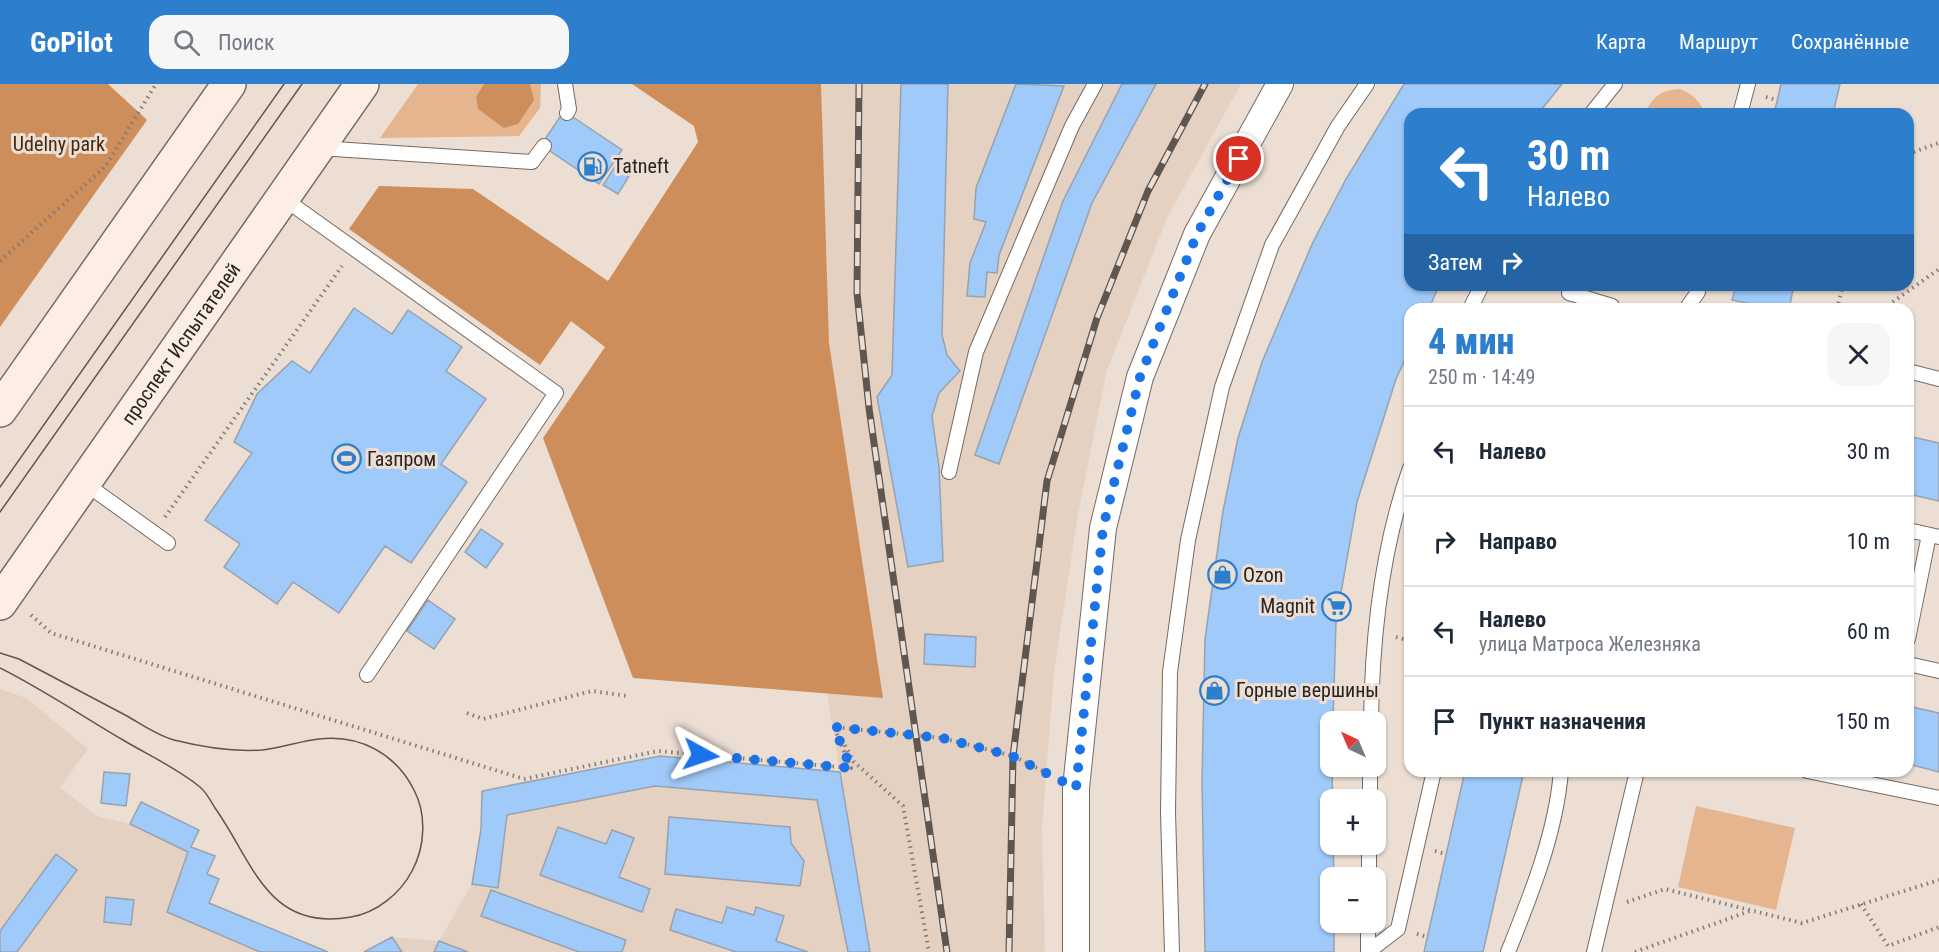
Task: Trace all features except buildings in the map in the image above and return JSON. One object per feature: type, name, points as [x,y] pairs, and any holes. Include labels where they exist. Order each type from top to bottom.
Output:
[{"type":"main road","points":[[0,410],[229,84]]},
{"type":"main road","name":"проспект Испытателей","points":[[0,603],[362,84]]},
{"type":"street","points":[[1076,952],[1076,788],[1103,528],[1140,377],[1197,234],[1280,84]]},
{"type":"lane","points":[[565,84],[569,109],[567,113]]},
{"type":"lane","points":[[948,472],[976,352],[1072,126],[1095,84]]},
{"type":"lane","points":[[1172,952],[1168,812],[1170,672],[1188,540],[1219,398],[1272,245],[1338,126],[1367,84]]},
{"type":"lane","points":[[1596,108],[1615,84]]},
{"type":"lane","points":[[1742,108],[1748,84]]},
{"type":"lane","points":[[317,148],[532,162],[544,146]]},
{"type":"lane","points":[[283,198],[556,393],[367,675]]},
{"type":"lane","points":[[1569,293],[1602,303]]},
{"type":"lane","points":[[1914,373],[1939,379]]},
{"type":"lane","points":[[83,482],[168,543]]},
{"type":"lane","points":[[1372,711],[1377,632],[1394,513],[1404,485]]},
{"type":"lane","points":[[1914,531],[1934,536],[1914,615]]},
{"type":"lane","points":[[1914,665],[1939,671]]},
{"type":"lane","points":[[1368,952],[1398,929],[1433,777]]},
{"type":"lane","points":[[1508,952],[1532,892],[1559,794],[1560,777]]},
{"type":"lane","points":[[1594,952],[1635,777]]},
{"type":"lane","points":[[1837,777],[1939,798]]},
{"type":"lane","points":[[1368,933],[1368,952]]},
{"type":"path","points":[[0,261],[105,167],[156,84]]},
{"type":"path","points":[[1914,152],[1939,143]]},
{"type":"path","points":[[154,532],[353,250]]},
{"type":"path","points":[[1914,287],[1939,269]]},
{"type":"path","points":[[1891,303],[1908,291]]},
{"type":"path","points":[[31,615],[51,633],[524,779],[658,751],[851,768],[834,727]]},
{"type":"path","points":[[467,713],[483,719],[592,692],[628,696]]},
{"type":"path","points":[[834,727],[942,738],[1012,756],[1076,788]]},
{"type":"path","points":[[834,727],[854,762],[903,806],[929,952]]},
{"type":"path","points":[[1604,910],[1665,889],[1802,922],[1939,880]]},
{"type":"path","points":[[1861,904],[1888,946],[1939,927]]},
{"type":"path","points":[[1635,952],[1752,910]]},
{"type":"shaded area","points":[[418,84],[541,84],[540,108],[519,136],[380,138]]},
{"type":"shaded area","points":[[802,84],[1241,84],[1167,218],[1107,370],[1077,520],[1054,672],[1042,829],[1045,952],[364,952],[392,937],[439,941],[472,884],[481,829],[482,791],[660,756],[840,772],[795,502]]},
{"type":"shaded area","points":[[1680,89],[1696,99],[1702,108],[1648,108],[1654,98],[1668,91]]},
{"type":"shaded area","points":[[0,689],[26,698],[88,749],[60,787],[97,816],[130,824],[141,802],[199,830],[191,847],[215,856],[207,874],[219,879],[209,903],[328,952],[0,952]]},
{"type":"shaded area","points":[[1696,806],[1795,828],[1776,910],[1678,887]]},
{"type":"green space","name":"Udelny park","points":[[0,84],[108,84],[147,120],[0,327]]},
{"type":"green space","points":[[484,84],[530,84],[534,100],[518,124],[504,128],[478,109],[476,97]]},
{"type":"green space","points":[[632,84],[821,84],[829,343],[883,698],[633,678],[543,438],[605,347],[571,321],[540,365],[349,229],[379,186],[473,189],[608,281],[698,142],[694,126]]},
{"type":"tram line","points":[[0,487],[284,84]]},
{"type":"tram line","points":[[0,512],[302,84]]},
{"type":"tram line","points":[[0,653],[19,659],[156,733],[174,740],[218,748],[251,750],[334,738],[362,743],[375,749],[397,766],[406,777],[418,800],[423,831],[420,852],[412,871],[394,895],[378,907],[360,915],[323,919],[300,914],[281,903],[266,888],[200,787],[172,768],[0,668]]},
{"type":"railway","points":[[859,84],[857,293],[869,408],[947,952]]},
{"type":"railway","points":[[1009,952],[1013,756],[1047,481],[1097,318],[1148,191],[1205,84]]},
{"type":"place","name":"Tatneft","points":[[592,166]]},
{"type":"place","name":"Газпром","points":[[346,459]]},
{"type":"place","name":"Ozon","points":[[1222,575]]},
{"type":"place","name":"Magnit","points":[[1336,606]]},
{"type":"place","name":"Горные вершины","points":[[1215,690]]},
{"type":"route","points":[[701,755],[851,768],[834,727],[917,734],[1012,756],[1076,788],[1085,680],[1103,528],[1140,377],[1197,234],[1239,159]]}]
